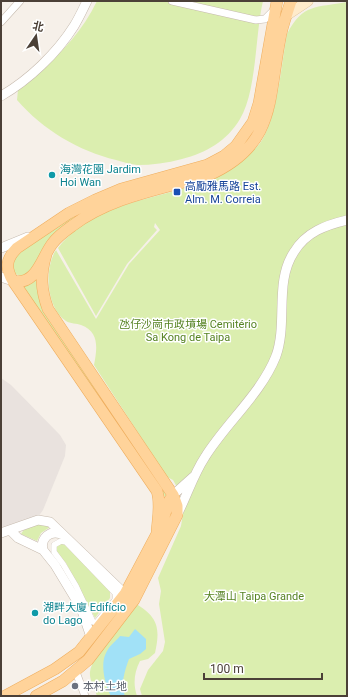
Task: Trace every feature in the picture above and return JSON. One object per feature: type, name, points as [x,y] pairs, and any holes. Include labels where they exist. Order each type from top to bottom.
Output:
[{"type":"main road","points":[[13,281],[25,281],[33,276],[52,243],[64,232],[96,211],[116,202],[210,174],[229,165],[243,153],[256,138],[266,119],[281,34],[292,1]]},
{"type":"main road","points":[[287,15],[308,1]]},
{"type":"main road","points":[[157,531],[159,497],[157,491],[13,281],[7,270],[7,265],[11,254],[37,233],[95,200],[121,189],[207,165],[224,156],[236,146],[253,122],[259,103],[278,2]]},
{"type":"main road","points":[[36,696],[76,672],[88,660],[121,618],[142,586],[177,514],[177,506],[173,495],[48,309],[41,285],[42,268],[46,255]]},
{"type":"main road","points":[[6,696],[79,652],[125,594],[161,526],[169,501],[173,495]]},
{"type":"main road","points":[[121,618],[125,602],[125,594]]},
{"type":"street","points":[[1,22],[20,1]]},
{"type":"street","points":[[1,96],[40,65],[58,46],[74,26],[87,1]]},
{"type":"street","points":[[172,1],[261,20],[268,17],[278,2]]},
{"type":"street","points":[[177,514],[195,474],[205,457],[264,379],[272,364],[280,337],[286,269],[293,252],[304,240],[317,230],[347,220]]},
{"type":"street","points":[[1,248],[37,233]]},
{"type":"street","points":[[1,277],[13,281]]},
{"type":"street","points":[[173,495],[195,474]]},
{"type":"street","points":[[1,533],[11,531],[38,520],[50,522],[116,594],[116,600],[96,623],[93,622],[63,564],[54,552],[53,548],[55,543],[64,538]]},
{"type":"street","points":[[11,531],[18,538],[43,550],[55,565],[78,601],[84,614],[91,637]]},
{"type":"street","points":[[43,550],[43,543],[46,536],[54,532],[64,538],[125,594]]},
{"type":"street","points":[[76,672],[85,696]]},
{"type":"shaded area","points":[[1,378],[11,385],[60,435],[66,445],[65,456],[43,510],[38,517],[1,529]]},
{"type":"green space","points":[[97,1],[263,1],[250,93],[246,107],[240,119],[229,134],[207,150],[191,156],[165,163],[137,165],[102,156],[75,145],[50,130],[27,111],[17,100],[18,90],[37,75],[64,48],[79,31]]},
{"type":"green space","name":"大潭山 Taipa Grande","points":[[347,2],[347,696],[142,696],[140,689],[148,670],[163,651],[165,642],[159,604],[161,591],[158,578],[181,526],[185,501],[173,480],[167,477],[94,365],[96,342],[91,332],[81,325],[66,321],[59,315],[54,307],[49,287],[52,258],[56,250],[96,319],[129,264],[160,230],[155,223],[154,227],[157,230],[127,264],[96,316],[58,248],[78,229],[100,215],[125,205],[202,182],[226,171],[253,150],[262,140],[272,117],[287,34],[293,24],[305,12],[311,9]]},
{"type":"green space","points":[[275,39],[277,40],[258,127],[247,144],[239,152],[217,166],[120,196],[101,204],[83,214],[54,235],[31,271],[25,275],[19,276],[13,272],[11,264],[19,250],[79,213],[135,188],[207,168],[223,160],[237,150],[249,136],[259,115],[266,89]]},
{"type":"green space","points":[[36,279],[169,498],[166,498],[162,493],[23,286]]},
{"type":"green space","points":[[37,524],[50,527],[41,533],[37,541],[21,534],[25,528]]},
{"type":"green space","points":[[64,543],[110,591],[110,598],[95,618],[66,563],[55,551],[58,544]]},
{"type":"green space","points":[[135,603],[148,613],[156,623],[158,636],[155,653],[148,659],[140,661],[138,665],[135,674],[137,696],[97,696],[90,678],[92,665],[102,647]]},
{"type":"water","points":[[135,629],[146,639],[146,649],[140,654],[129,659],[123,682],[125,696],[111,696],[103,669],[104,658],[109,648],[120,636],[129,637]]},
{"type":"place","name":"海灣花園 Jardim Hoi Wan","points":[[52,175]]},
{"type":"place","name":"高勵雅馬路 Est. Alm. M. Correia","points":[[177,192]]},
{"type":"place","name":"湖畔大廈 Edifício do Lago","points":[[35,613]]},
{"type":"place","name":"本村土地","points":[[75,686]]},
{"type":"park label","name":"氹仔沙崗市政墳場 Cemitério Sa Kong de Taipa","points":[[188,330]]}]
